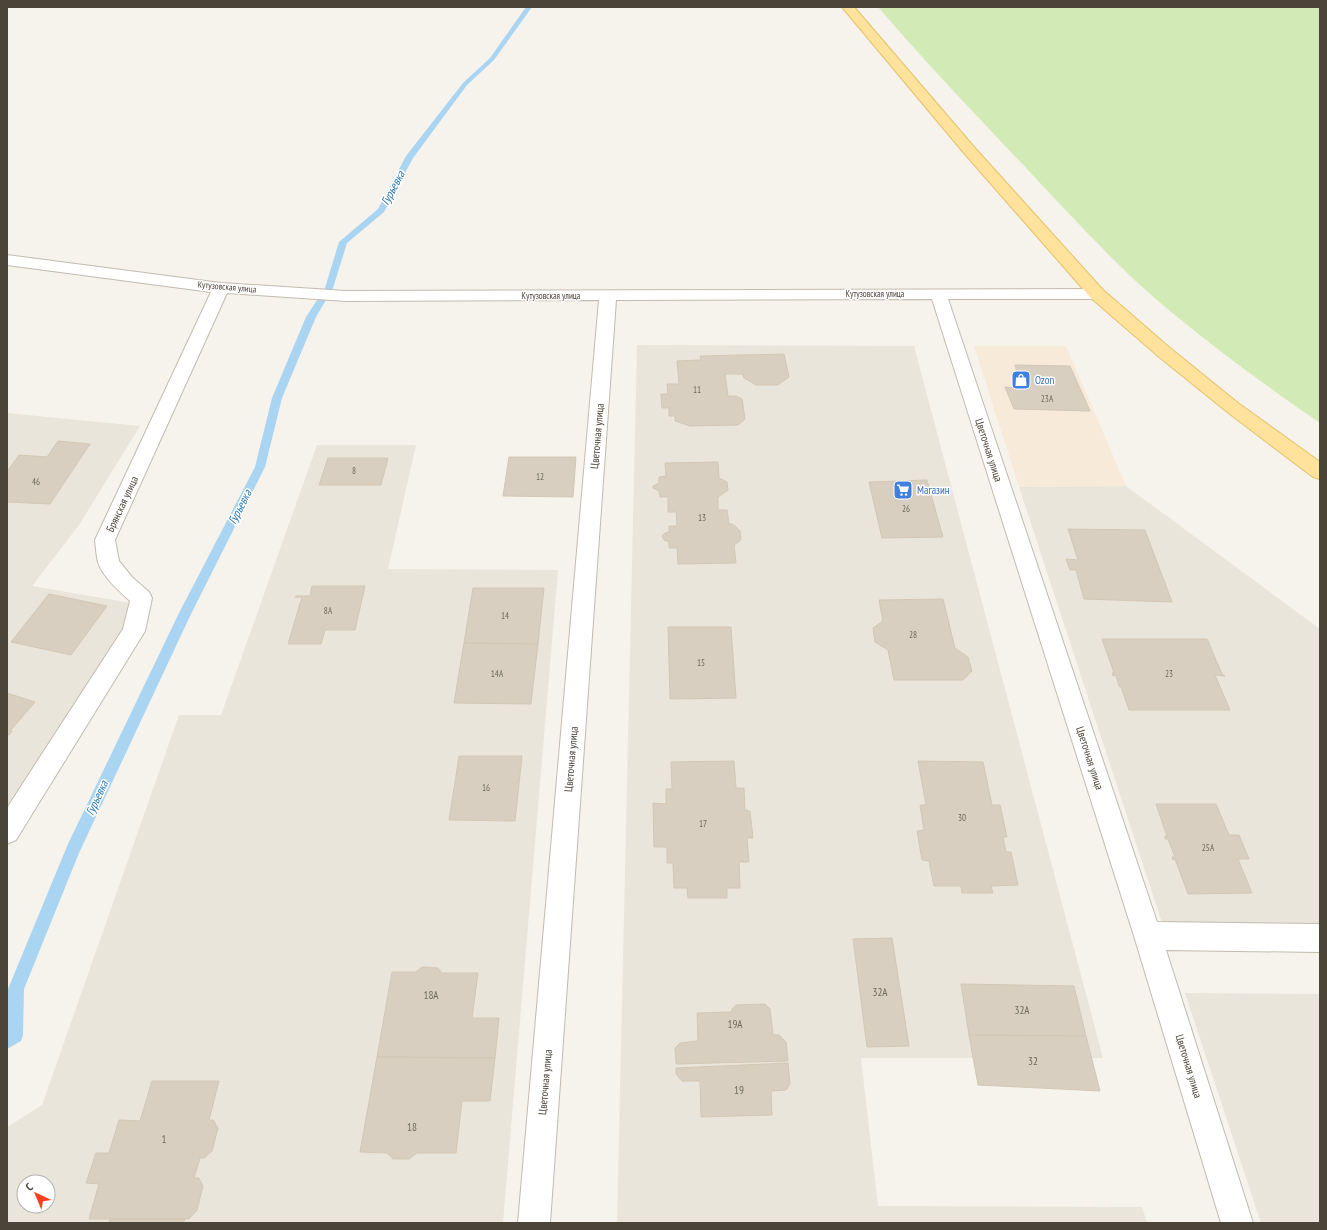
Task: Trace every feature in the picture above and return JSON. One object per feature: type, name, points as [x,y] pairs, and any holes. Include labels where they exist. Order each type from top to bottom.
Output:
[{"type":"main road","points":[[848,7],[969,150],[1097,294],[1164,352],[1232,407],[1320,472]]},
{"type":"street","name":"Кутузовская улица","points":[[7,260],[221,288],[346,296],[1097,294]]},
{"type":"street","name":"Брянская улица","points":[[7,831],[134,631],[141,598],[124,583],[108,563],[105,540],[221,288]]},
{"type":"street","name":"Цветочная улица","points":[[938,294],[1148,936],[1238,1223]]},
{"type":"street","name":"Цветочная улица","points":[[534,1223],[608,296]]},
{"type":"street","points":[[1148,936],[1320,938]]},
{"type":"shaded area","points":[[637,345],[914,346],[1103,1058],[861,1058],[878,1206],[1142,1207],[1147,1223],[617,1223]]},
{"type":"shaded area","points":[[974,346],[1066,346],[1126,486],[1019,487]]},
{"type":"shaded area","points":[[7,413],[140,426],[79,525],[32,586],[143,605],[7,823]]},
{"type":"shaded area","points":[[317,445],[416,445],[388,569],[558,570],[503,1223],[7,1223],[7,1127],[42,1105],[179,715],[221,715]]},
{"type":"shaded area","points":[[1126,486],[1320,629],[1320,930],[1164,929],[1019,487]]},
{"type":"shaded area","points":[[1185,993],[1320,994],[1320,1223],[1261,1223]]},
{"type":"green space","points":[[878,7],[1320,7],[1320,423],[1263,383],[1170,311],[1114,261],[914,48]]},
{"type":"building","points":[[784,354],[789,377],[778,385],[756,385],[744,378],[743,374],[725,374],[728,396],[736,396],[742,399],[745,419],[738,425],[690,426],[675,421],[675,416],[669,416],[669,408],[662,408],[661,394],[668,394],[667,384],[679,384],[677,361],[701,360],[700,356]]},
{"type":"building","points":[[1015,365],[1070,366],[1090,411],[1014,409],[1005,387],[1021,388]]},
{"type":"building","points":[[58,441],[90,444],[50,504],[7,502],[7,472],[19,455],[47,457]]},
{"type":"building","points":[[509,457],[576,457],[573,497],[503,496]]},
{"type":"building","points":[[328,458],[388,458],[381,485],[319,485]]},
{"type":"building","points":[[718,462],[719,478],[727,482],[728,490],[718,497],[718,510],[727,510],[729,524],[733,524],[740,531],[741,540],[734,545],[736,563],[678,564],[677,548],[669,548],[669,542],[664,540],[662,536],[669,532],[669,526],[677,526],[676,512],[668,512],[668,497],[660,497],[659,491],[653,488],[653,486],[659,483],[659,477],[666,476],[665,463]]},
{"type":"building","points":[[927,480],[943,537],[882,538],[869,482]]},
{"type":"building","points":[[1068,529],[1145,530],[1172,602],[1084,599],[1076,570],[1070,570],[1066,559],[1078,560]]},
{"type":"building","points":[[312,586],[365,586],[355,630],[325,630],[321,644],[288,644],[302,597],[295,597],[310,596]]},
{"type":"building","points":[[473,588],[544,588],[538,644],[464,643]]},
{"type":"building","points":[[49,594],[107,606],[71,655],[11,642]]},
{"type":"building","points":[[943,599],[955,648],[968,657],[972,671],[963,680],[894,680],[888,650],[875,642],[873,628],[883,621],[879,600]]},
{"type":"building","points":[[668,627],[731,627],[736,698],[670,699]]},
{"type":"building","points":[[1102,639],[1207,639],[1222,674],[1225,676],[1215,675],[1230,710],[1129,710],[1116,675],[1113,676],[1112,673],[1114,673]]},
{"type":"building","points":[[464,643],[538,644],[531,704],[454,703]]},
{"type":"building","points":[[7,693],[35,702],[11,730],[12,731],[9,735],[7,734]]},
{"type":"building","points":[[459,756],[522,756],[515,821],[449,820]]},
{"type":"building","points":[[734,761],[736,788],[744,788],[745,810],[750,811],[753,838],[747,838],[749,862],[739,862],[740,888],[727,888],[727,898],[688,898],[687,888],[674,888],[673,863],[667,863],[667,847],[654,847],[653,803],[666,804],[666,789],[672,789],[671,762]]},
{"type":"building","points":[[918,761],[983,762],[992,805],[1000,805],[1007,837],[1003,837],[1006,852],[1011,852],[1018,885],[991,886],[993,893],[962,893],[961,886],[934,886],[929,861],[922,860],[917,831],[924,830],[920,805],[926,805]]},
{"type":"building","points":[[1156,804],[1216,804],[1229,835],[1239,835],[1249,859],[1238,859],[1252,893],[1188,894],[1175,859],[1173,860],[1172,857],[1175,857],[1168,839],[1165,839],[1165,836],[1167,836]]},
{"type":"building","points":[[892,938],[909,1046],[867,1047],[853,939]]},
{"type":"building","points":[[422,967],[438,968],[442,973],[478,973],[472,1018],[499,1018],[495,1058],[377,1057],[392,972],[416,972]]},
{"type":"building","points":[[961,984],[1074,986],[1086,1036],[969,1035]]},
{"type":"building","points":[[765,1004],[770,1009],[773,1035],[779,1035],[786,1042],[788,1061],[676,1064],[675,1048],[680,1043],[698,1041],[697,1013],[732,1012],[732,1009],[736,1005]]},
{"type":"building","points":[[969,1035],[1086,1036],[1100,1091],[978,1085]]},
{"type":"building","points":[[377,1057],[495,1058],[490,1101],[462,1101],[456,1153],[417,1153],[409,1159],[393,1159],[387,1153],[360,1152]]},
{"type":"building","points":[[788,1063],[790,1084],[786,1090],[771,1091],[772,1115],[701,1117],[700,1081],[682,1081],[676,1074],[676,1068]]},
{"type":"building","points":[[152,1081],[219,1081],[209,1120],[213,1120],[218,1128],[212,1151],[204,1158],[200,1158],[194,1178],[199,1178],[203,1186],[197,1210],[189,1219],[89,1219],[99,1184],[86,1183],[96,1153],[109,1153],[119,1120],[140,1121]]},
{"type":"building","points":[[110,1219],[185,1219],[183,1223],[109,1223]]},
{"type":"waterway","name":"Гурьевка","points":[[7,1041],[15,1035],[16,989],[73,849],[185,613],[260,467],[277,398],[311,317],[329,288],[343,242],[381,210],[409,158],[465,84],[492,59],[529,7]]},
{"type":"place","name":"Ozon","points":[[1021,380]]},
{"type":"place","name":"Магазин","points":[[903,490]]}]
